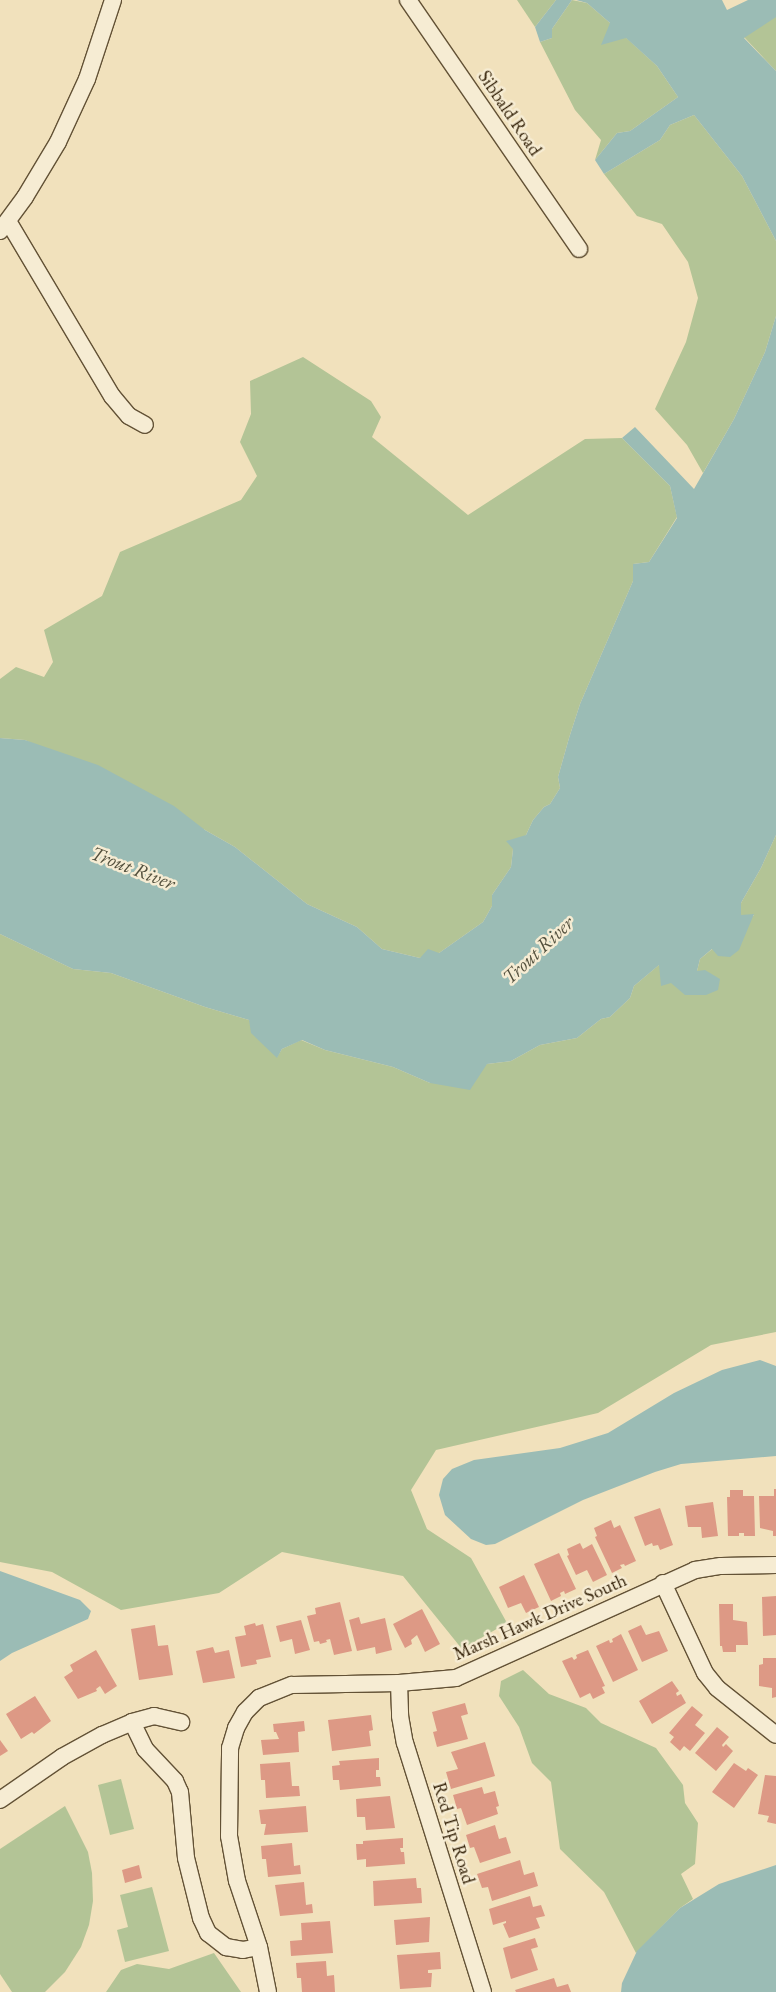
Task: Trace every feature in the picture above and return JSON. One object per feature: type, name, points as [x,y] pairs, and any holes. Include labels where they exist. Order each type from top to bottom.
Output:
[{"type":"street","points":[[114,0],[87,79],[72,113],[48,162],[4,226],[112,396],[129,416],[145,425]]},
{"type":"street","name":"Sibbald Road","points":[[408,0],[579,249]]},
{"type":"street","name":"Marsh Hawk Drive South","points":[[259,1947],[237,1882],[229,1836],[230,1748],[236,1728],[245,1712],[259,1698],[292,1685],[399,1683],[442,1680],[477,1670],[663,1583],[696,1570],[721,1566],[776,1565]]},
{"type":"street","points":[[663,1583],[704,1672],[717,1688],[776,1735]]},
{"type":"street","name":"Red Tip Road","points":[[399,1683],[400,1716],[405,1743],[483,1992]]},
{"type":"street","points":[[0,1800],[62,1758],[102,1735],[132,1722],[154,1716],[181,1722]]},
{"type":"street","points":[[132,1722],[145,1749],[175,1781],[180,1792],[186,1858],[201,1918],[208,1933],[226,1947],[243,1950],[259,1947],[268,1992]]},
{"type":"green space","points":[[517,0],[556,0],[535,27]]},
{"type":"green space","points":[[572,0],[587,3],[657,66],[678,97],[630,131],[617,133],[595,160],[601,140],[575,110],[540,42],[552,38],[552,29]]},
{"type":"green space","points":[[776,17],[776,71],[744,37]]},
{"type":"green space","points":[[694,115],[742,176],[776,241],[776,316],[765,352],[734,419],[703,473],[687,445],[655,409],[686,342],[698,298],[688,262],[662,224],[637,216],[604,174],[660,140],[670,125]]},
{"type":"green space","points":[[303,357],[371,401],[381,417],[372,437],[468,515],[585,439],[622,438],[670,486],[677,517],[649,562],[633,564],[633,581],[580,704],[558,777],[560,788],[550,804],[544,807],[533,820],[526,835],[513,849],[511,867],[492,895],[492,906],[483,922],[439,953],[420,958],[382,949],[357,927],[307,904],[235,847],[205,830],[25,740],[0,738],[0,679],[16,667],[44,677],[53,662],[44,630],[102,596],[120,552],[241,500],[257,476],[240,442],[251,414],[250,381]]},
{"type":"green space","points":[[776,835],[776,1332],[711,1345],[598,1413],[436,1450],[411,1490],[427,1529],[471,1558],[507,1623],[462,1649],[403,1576],[282,1552],[219,1593],[121,1610],[52,1572],[0,1562],[0,934],[73,969],[111,973],[205,1007],[249,1020],[277,1057],[282,1049],[301,1040],[325,1050],[393,1067],[430,1083],[487,1064],[511,1061],[540,1045],[577,1038],[601,1019],[610,1017],[630,998],[634,986],[660,964],[697,971],[700,959],[754,915],[741,915],[741,903],[761,868]]},
{"type":"green space","points":[[523,1670],[549,1694],[586,1708],[601,1723],[656,1748],[683,1785],[685,1803],[698,1823],[695,1864],[681,1874],[693,1899],[680,1908],[636,1953],[604,1892],[560,1849],[551,1782],[532,1763],[519,1727],[499,1696],[501,1681]]},
{"type":"green space","points":[[121,1779],[134,1829],[110,1835],[98,1785]]},
{"type":"green space","points":[[65,1806],[88,1852],[92,1873],[93,1901],[89,1925],[81,1947],[65,1972],[45,1992],[12,1992],[0,1974],[0,1849]]},
{"type":"green space","points":[[152,1887],[169,1951],[125,1962],[117,1930],[128,1927],[120,1895]]},
{"type":"green space","points":[[214,1953],[241,1992],[106,1992],[121,1970],[137,1964],[169,1969]]},
{"type":"water","points":[[556,0],[572,0],[552,29],[552,38],[540,42],[535,27]]},
{"type":"water","points":[[576,0],[722,0],[727,10],[748,0],[776,0],[776,17],[744,38],[776,71],[776,241],[742,176],[694,115],[670,125],[660,140],[604,174],[595,160],[617,133],[630,131],[678,97],[657,66],[626,38],[601,45],[610,23],[587,3]]},
{"type":"water","name":"Trout River","points":[[776,316],[776,835],[761,868],[741,903],[741,915],[754,914],[739,950],[730,957],[718,956],[712,949],[700,959],[697,971],[705,970],[720,979],[718,990],[706,995],[685,995],[671,983],[661,986],[659,965],[634,986],[630,998],[610,1017],[601,1019],[577,1038],[540,1045],[511,1061],[487,1064],[470,1090],[430,1083],[393,1067],[325,1050],[302,1040],[282,1049],[277,1058],[251,1033],[249,1020],[205,1007],[111,973],[73,969],[0,934],[0,738],[25,740],[98,765],[174,806],[205,830],[235,847],[307,904],[357,927],[382,949],[420,958],[428,949],[439,953],[483,922],[492,906],[492,895],[511,867],[513,849],[506,841],[526,835],[533,820],[544,807],[550,804],[560,788],[558,777],[580,704],[633,581],[633,564],[649,562],[677,518],[670,486],[622,438],[635,427],[694,489],[734,419],[765,352]]},
{"type":"water","points":[[760,1360],[776,1366],[776,1456],[681,1464],[655,1472],[583,1500],[495,1544],[486,1545],[471,1539],[445,1515],[439,1495],[443,1479],[452,1469],[474,1460],[560,1448],[608,1433],[674,1393],[722,1370]]},
{"type":"water","points":[[0,1571],[80,1600],[91,1611],[88,1619],[12,1653],[0,1661]]},
{"type":"water","points":[[776,1865],[776,1992],[621,1992],[622,1983],[637,1951],[680,1908],[719,1884]]},
{"type":"building","points":[[774,1489],[776,1489],[776,1536],[773,1536],[773,1531],[760,1528],[759,1496],[774,1496]]},
{"type":"building","points":[[730,1490],[743,1490],[743,1496],[754,1496],[755,1536],[744,1536],[744,1533],[739,1533],[739,1536],[728,1536],[727,1497],[730,1497]]},
{"type":"building","points":[[713,1502],[718,1536],[702,1538],[701,1527],[688,1527],[685,1506]]},
{"type":"building","points":[[660,1508],[673,1545],[660,1550],[658,1545],[653,1546],[652,1543],[645,1546],[634,1517]]},
{"type":"building","points":[[611,1520],[614,1528],[620,1525],[636,1561],[625,1566],[624,1564],[620,1565],[622,1568],[612,1573],[595,1537],[597,1536],[594,1528]]},
{"type":"building","points":[[580,1543],[583,1549],[592,1544],[607,1575],[593,1582],[587,1570],[576,1575],[567,1556],[569,1555],[567,1549]]},
{"type":"building","points":[[559,1553],[576,1589],[565,1594],[564,1591],[560,1593],[561,1596],[551,1601],[534,1564]]},
{"type":"building","points":[[524,1575],[539,1607],[526,1613],[521,1603],[508,1608],[499,1587]]},
{"type":"building","points":[[776,1596],[776,1635],[763,1636],[762,1597]]},
{"type":"building","points":[[340,1602],[352,1651],[334,1655],[330,1639],[320,1644],[319,1641],[314,1642],[307,1616],[316,1614],[315,1608]]},
{"type":"building","points":[[719,1604],[733,1604],[733,1620],[747,1622],[748,1645],[736,1645],[736,1652],[723,1652],[722,1646],[720,1646]]},
{"type":"building","points":[[422,1609],[440,1644],[425,1652],[417,1635],[411,1640],[412,1644],[405,1648],[393,1624]]},
{"type":"building","points":[[359,1617],[361,1624],[385,1618],[392,1650],[376,1654],[375,1647],[357,1651],[349,1620]]},
{"type":"building","points":[[301,1620],[310,1650],[295,1654],[292,1639],[280,1642],[276,1626]]},
{"type":"building","points":[[255,1623],[256,1626],[263,1624],[271,1657],[256,1660],[257,1664],[241,1667],[235,1637],[246,1635],[244,1626]]},
{"type":"building","points":[[155,1625],[158,1646],[168,1645],[173,1675],[139,1680],[131,1629]]},
{"type":"building","points":[[641,1625],[646,1635],[659,1631],[668,1651],[642,1662],[628,1631]]},
{"type":"building","points":[[621,1634],[638,1670],[613,1682],[596,1646],[609,1640],[610,1643],[613,1642],[612,1639]]},
{"type":"building","points":[[213,1647],[215,1653],[229,1650],[235,1678],[203,1683],[196,1651]]},
{"type":"building","points":[[96,1650],[117,1686],[105,1694],[100,1686],[96,1689],[97,1691],[78,1699],[64,1677],[73,1671],[70,1665]]},
{"type":"building","points":[[588,1650],[605,1686],[602,1687],[605,1693],[593,1699],[590,1693],[580,1698],[562,1661],[572,1657],[574,1660],[577,1658],[576,1655]]},
{"type":"building","points":[[763,1658],[776,1658],[776,1697],[772,1698],[772,1688],[759,1686],[759,1665],[763,1664]]},
{"type":"building","points":[[672,1681],[679,1691],[676,1693],[677,1696],[681,1694],[686,1703],[652,1724],[639,1701]]},
{"type":"building","points":[[35,1696],[51,1721],[34,1734],[32,1732],[21,1739],[6,1714]]},
{"type":"building","points":[[465,1703],[468,1714],[461,1716],[468,1739],[437,1747],[433,1732],[437,1731],[432,1712]]},
{"type":"building","points":[[692,1706],[703,1715],[695,1725],[705,1733],[690,1751],[684,1746],[680,1751],[670,1742],[674,1737],[669,1733]]},
{"type":"building","points":[[371,1715],[373,1730],[369,1731],[371,1746],[332,1751],[328,1720]]},
{"type":"building","points":[[304,1721],[305,1731],[298,1732],[299,1752],[263,1755],[261,1740],[279,1739],[276,1732],[274,1732],[273,1724]]},
{"type":"building","points":[[717,1727],[729,1737],[722,1745],[723,1747],[726,1744],[733,1751],[716,1771],[695,1753]]},
{"type":"building","points":[[0,1740],[8,1751],[0,1756]]},
{"type":"building","points":[[485,1742],[495,1776],[451,1789],[446,1772],[458,1769],[451,1752]]},
{"type":"building","points":[[379,1758],[379,1770],[376,1770],[376,1777],[380,1777],[381,1786],[340,1790],[339,1780],[333,1780],[332,1766],[340,1765],[339,1761]]},
{"type":"building","points":[[290,1762],[292,1786],[299,1786],[300,1796],[266,1798],[265,1780],[261,1780],[260,1764]]},
{"type":"building","points":[[734,1763],[746,1771],[748,1768],[758,1775],[734,1808],[712,1792]]},
{"type":"building","points":[[765,1775],[776,1776],[776,1824],[767,1822],[769,1816],[758,1814]]},
{"type":"building","points":[[482,1787],[484,1794],[495,1791],[499,1806],[496,1807],[498,1814],[467,1825],[461,1808],[457,1809],[453,1795]]},
{"type":"building","points":[[390,1796],[395,1828],[366,1830],[365,1817],[357,1817],[356,1799]]},
{"type":"building","points":[[306,1806],[308,1832],[264,1835],[266,1824],[261,1824],[259,1810]]},
{"type":"building","points":[[495,1825],[499,1839],[506,1837],[511,1853],[480,1863],[474,1847],[470,1848],[466,1835]]},
{"type":"building","points":[[403,1838],[403,1848],[400,1848],[401,1852],[404,1852],[405,1864],[366,1867],[366,1859],[357,1860],[356,1844],[363,1844],[363,1841]]},
{"type":"building","points":[[292,1843],[294,1866],[300,1865],[301,1874],[268,1877],[266,1859],[262,1859],[261,1846]]},
{"type":"building","points":[[520,1860],[524,1875],[534,1872],[538,1886],[492,1901],[488,1887],[482,1888],[477,1874]]},
{"type":"building","points":[[139,1865],[142,1878],[125,1883],[122,1870]]},
{"type":"building","points":[[416,1878],[417,1888],[421,1888],[422,1903],[374,1906],[373,1881]]},
{"type":"building","points":[[304,1882],[306,1905],[312,1904],[313,1913],[280,1916],[275,1885]]},
{"type":"building","points":[[530,1896],[533,1907],[541,1905],[545,1916],[536,1918],[540,1928],[509,1938],[503,1924],[506,1921],[493,1925],[489,1909]]},
{"type":"building","points":[[430,1917],[429,1942],[396,1945],[394,1920]]},
{"type":"building","points":[[330,1921],[333,1953],[291,1956],[290,1941],[302,1940],[301,1923]]},
{"type":"building","points":[[535,1938],[538,1947],[531,1949],[538,1970],[511,1979],[503,1948]]},
{"type":"building","points":[[440,1952],[441,1969],[428,1970],[428,1973],[432,1973],[431,1987],[400,1989],[397,1955]]},
{"type":"building","points":[[326,1961],[327,1976],[334,1975],[335,1992],[302,1992],[301,1978],[297,1978],[296,1963]]},
{"type":"building","points":[[554,1978],[557,1987],[568,1984],[571,1992],[516,1992],[515,1990]]}]
